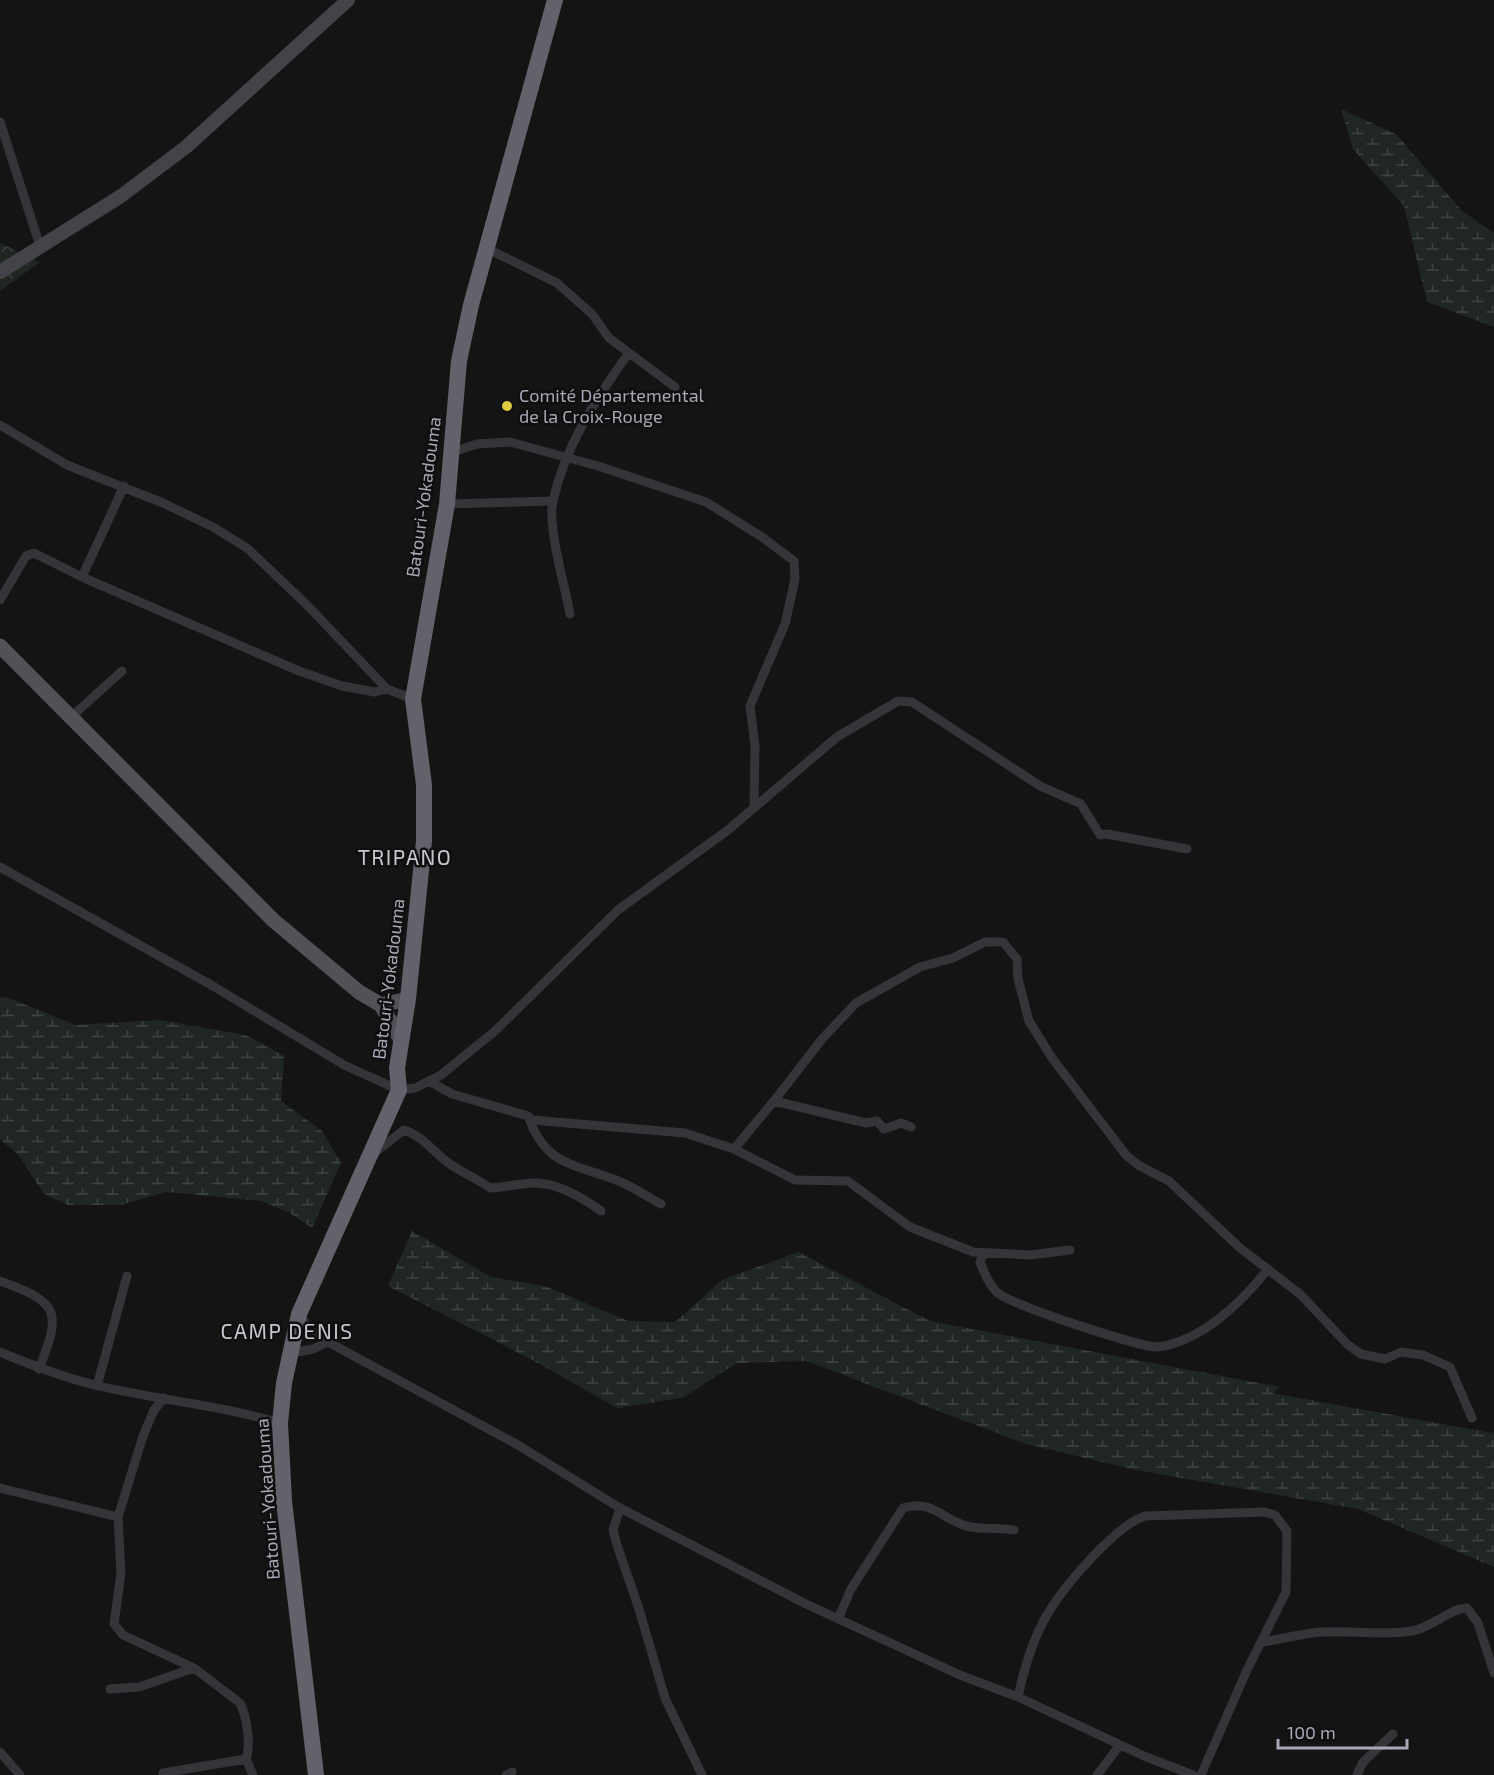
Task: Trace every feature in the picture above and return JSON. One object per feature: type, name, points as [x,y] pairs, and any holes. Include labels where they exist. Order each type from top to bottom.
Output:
[{"type":"highway","name":"Batouri-Yokadouma","points":[[316,1775],[294,1601],[280,1423],[299,1314],[368,1154],[399,1090],[397,1068],[418,913],[425,812],[413,699],[447,504],[461,351],[486,249],[555,0]]},
{"type":"main road","points":[[0,646],[273,920],[351,985],[381,1005],[401,1040]]},
{"type":"main road","points":[[381,1005],[408,999]]},
{"type":"street","points":[[0,272],[129,190],[186,147],[348,0]]},
{"type":"street","points":[[0,122],[40,246]]},
{"type":"street","points":[[486,249],[556,283],[592,314],[609,338],[675,387]]},
{"type":"street","points":[[570,614],[555,532],[553,501],[567,457],[584,420],[628,354]]},
{"type":"street","points":[[0,425],[67,465],[124,486],[213,527],[247,548],[307,605],[387,689],[413,699]]},
{"type":"street","points":[[453,452],[494,442],[510,442],[567,457],[706,502],[762,537],[794,561],[795,579],[785,624],[750,706],[755,746],[754,806]]},
{"type":"street","points":[[82,577],[124,486]]},
{"type":"street","points":[[447,504],[553,501]]},
{"type":"street","points":[[0,600],[29,553],[34,553],[82,577],[299,671],[342,686],[375,692],[387,689]]},
{"type":"street","points":[[70,718],[122,671]]},
{"type":"street","points":[[0,867],[213,986],[344,1065],[399,1090],[415,1088],[441,1075],[495,1030],[618,910],[695,855],[837,736],[889,705],[905,700],[1040,786],[1081,804],[1100,835],[1107,834],[1187,849]]},
{"type":"street","points":[[734,1149],[822,1040],[856,1004],[920,967],[953,958],[986,942],[1003,942],[1017,959],[1018,980],[1029,1021],[1052,1058],[1126,1155],[1138,1165],[1169,1181],[1240,1248],[1300,1294],[1342,1340],[1361,1354],[1385,1359],[1401,1352],[1423,1355],[1450,1367],[1472,1418]]},
{"type":"street","points":[[429,1081],[452,1094],[528,1116],[532,1120],[685,1133],[734,1149],[795,1180],[848,1181],[910,1227],[953,1246],[983,1255],[1030,1255],[1070,1250]]},
{"type":"street","points":[[774,1101],[866,1123],[877,1120],[884,1129],[901,1123],[911,1126]]},
{"type":"street","points":[[528,1116],[542,1145],[556,1159],[620,1181],[661,1204]]},
{"type":"street","points":[[368,1154],[377,1153],[396,1133],[404,1130],[424,1142],[453,1166],[474,1176],[490,1188],[536,1183],[546,1185],[584,1199],[601,1211]]},
{"type":"street","points":[[983,1255],[980,1262],[987,1279],[997,1293],[1010,1301],[1061,1320],[1155,1347],[1213,1324],[1236,1304],[1268,1269]]},
{"type":"street","points":[[97,1386],[127,1276]]},
{"type":"street","points":[[0,1281],[46,1304],[52,1312],[51,1336],[39,1368]]},
{"type":"street","points":[[299,1314],[310,1330],[328,1342],[518,1444],[620,1508],[838,1619],[960,1675],[1018,1697],[1120,1745],[1193,1775]]},
{"type":"street","points":[[291,1353],[313,1349],[328,1342]]},
{"type":"street","points":[[0,1352],[39,1368],[97,1386],[234,1410],[280,1423]]},
{"type":"street","points":[[150,1395],[154,1410]]},
{"type":"street","points":[[164,1398],[154,1410],[118,1517],[121,1573],[114,1624],[123,1635],[194,1668],[240,1703],[243,1709],[248,1752],[246,1759],[254,1775]]},
{"type":"street","points":[[0,1488],[118,1517]]},
{"type":"street","points":[[838,1619],[851,1589],[903,1508],[913,1505],[933,1509],[971,1528],[1014,1530]]},
{"type":"street","points":[[620,1508],[613,1530],[617,1545],[643,1620],[665,1698],[702,1775]]},
{"type":"street","points":[[1018,1697],[1025,1665],[1037,1631],[1057,1597],[1111,1539],[1133,1520],[1145,1515],[1264,1512],[1275,1515],[1283,1523],[1289,1544],[1286,1592],[1247,1670],[1201,1775]]},
{"type":"street","points":[[1263,1642],[1322,1632],[1384,1635],[1415,1630],[1440,1621],[1461,1608],[1467,1608],[1478,1623],[1494,1673]]},
{"type":"street","points":[[110,1689],[139,1687],[194,1668]]},
{"type":"street","points":[[1357,1775],[1363,1762],[1393,1734]]},
{"type":"street","points":[[1097,1775],[1120,1745]]},
{"type":"street","points":[[0,1752],[20,1775]]},
{"type":"street","points":[[163,1773],[246,1759]]},
{"type":"green space","points":[[1341,109],[1396,134],[1462,211],[1494,233],[1494,327],[1427,302],[1404,206],[1353,149]]},
{"type":"green space","points":[[0,243],[40,262],[0,291]]},
{"type":"green space","points":[[6,997],[76,1025],[159,1020],[246,1035],[284,1056],[281,1101],[322,1131],[341,1163],[312,1228],[290,1213],[261,1201],[166,1192],[121,1205],[68,1205],[44,1194],[19,1156],[0,1139],[0,998]]},
{"type":"green space","points":[[412,1231],[491,1277],[545,1286],[628,1321],[675,1322],[722,1280],[798,1252],[930,1321],[1280,1387],[1272,1393],[1492,1433],[1494,1431],[1494,1567],[1358,1509],[1136,1470],[1026,1444],[806,1361],[737,1363],[682,1398],[617,1408],[540,1364],[388,1286]]},
{"type":"place","name":"Comité Départemental de la Croix-Rouge","points":[[507,406]]},
{"type":"district","name":"TRIPANO","points":[[405,858]]},
{"type":"district","name":"CAMP DENIS","points":[[287,1332]]}]
